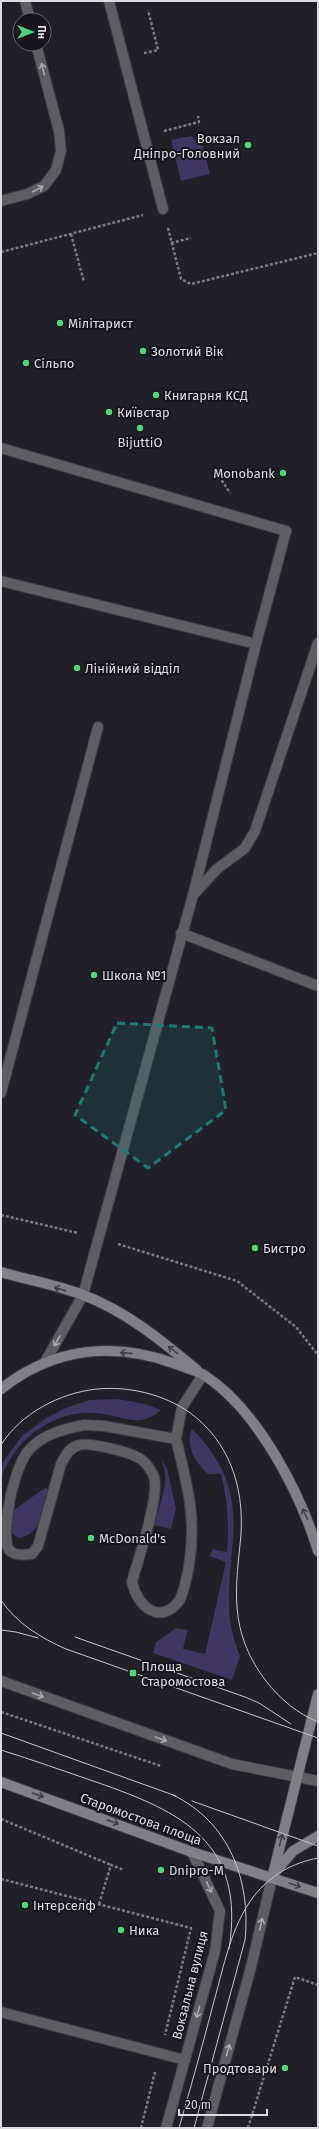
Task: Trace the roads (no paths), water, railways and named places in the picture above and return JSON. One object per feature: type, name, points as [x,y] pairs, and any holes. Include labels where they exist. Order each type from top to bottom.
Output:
[{"type":"main road","points":[[1,1272],[83,1295],[106,1305],[143,1327],[226,1394],[245,1414],[273,1451],[310,1524],[318,1551]]},
{"type":"main road","points":[[1,1389],[16,1377],[45,1362],[73,1354],[106,1351],[136,1354],[166,1361],[203,1375]]},
{"type":"main road","points":[[272,1878],[296,1776],[318,1694]]},
{"type":"main road","name":"Старомостова площа","points":[[1,1782],[192,1852],[318,1893]]},
{"type":"main road","points":[[272,1878],[282,1862],[293,1851],[318,1836]]},
{"type":"street","points":[[25,1],[28,12]]},
{"type":"street","points":[[109,1],[163,210]]},
{"type":"street","points":[[1,201],[28,194],[44,186],[56,170],[61,151],[59,131],[38,52]]},
{"type":"street","points":[[1,448],[286,531],[193,895],[181,933],[97,1238],[83,1295],[45,1362]]},
{"type":"street","points":[[1,581],[256,644]]},
{"type":"street","points":[[193,895],[216,869],[245,848],[255,831],[318,643]]},
{"type":"street","points":[[1,1093],[98,727]]},
{"type":"street","points":[[181,933],[318,986]]},
{"type":"street","points":[[176,1439],[104,1426],[84,1425],[70,1428],[42,1438],[28,1450],[17,1469],[12,1482],[2,1519],[3,1542],[9,1550],[21,1555],[32,1554],[38,1546],[61,1464],[67,1453],[78,1445],[90,1444],[139,1458],[147,1466],[154,1477],[155,1493],[132,1582],[133,1588],[141,1604],[146,1608],[156,1612],[173,1606],[180,1600],[189,1566],[194,1527],[187,1479],[176,1439],[182,1407],[203,1375]]},
{"type":"street","points":[[1,1681],[232,1764],[318,1781]]},
{"type":"street","name":"Вокзальна вулиця","points":[[166,2128],[215,1950],[220,1911],[192,1852]]},
{"type":"street","points":[[207,2128],[251,1967],[272,1878]]},
{"type":"street","points":[[1,2012],[160,2052],[185,2060]]},
{"type":"tram line","points":[[1,1445],[19,1423],[43,1406],[69,1395],[97,1389],[109,1388],[133,1390],[157,1396],[168,1400],[189,1412],[203,1424],[224,1451],[231,1466],[240,1499],[241,1534],[236,1589],[238,1617],[246,1646],[260,1673],[277,1694],[303,1715],[318,1722]]},
{"type":"tram line","points":[[1,1600],[22,1623],[38,1635],[66,1649],[318,1738]]},
{"type":"tram line","points":[[1,1630],[16,1632],[38,1638]]},
{"type":"tram line","points":[[75,1637],[245,1697],[259,1703],[291,1724]]},
{"type":"tram line","points":[[1,1733],[176,1796]]},
{"type":"tram line","points":[[1,1750],[127,1793],[156,1806],[181,1820],[202,1837],[217,1857],[228,1882],[232,1913],[229,1949]]},
{"type":"tram line","points":[[173,1795],[192,1807],[209,1821],[222,1837],[232,1855],[240,1875],[246,1918],[245,1940],[194,2128]]},
{"type":"tram line","points":[[192,1801],[318,1846]]},
{"type":"tram line","points":[[179,2128],[225,1960],[239,1920],[254,1896],[275,1876],[299,1863],[318,1858]]},
{"type":"place","name":"Вокзал Днiпро-Головний","points":[[248,145]]},
{"type":"place","name":"Мілітарист","points":[[60,323]]},
{"type":"place","name":"Золотий Вік","points":[[143,351]]},
{"type":"place","name":"Сільпо","points":[[26,363]]},
{"type":"place","name":"Книгарня КСД","points":[[156,395]]},
{"type":"place","name":"Київстар","points":[[109,412]]},
{"type":"place","name":"BijuttiO","points":[[140,428]]},
{"type":"place","name":"Monobank","points":[[283,473]]},
{"type":"place","name":"Лінійний відділ","points":[[77,668]]},
{"type":"place","name":"Школа №1","points":[[94,975]]},
{"type":"place","name":"Бистро","points":[[255,1248]]},
{"type":"place","name":"McDonald's","points":[[91,1538]]},
{"type":"place","name":"Площа Старомостова","points":[[133,1673]]},
{"type":"place","name":"Dnipro-M","points":[[161,1870]]},
{"type":"place","name":"Інтерселф","points":[[25,1905]]},
{"type":"place","name":"Ника","points":[[121,1930]]},
{"type":"place","name":"Продтовари","points":[[285,2068]]}]
